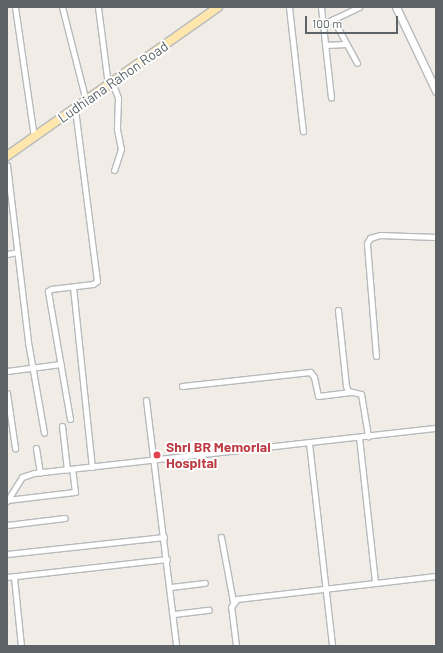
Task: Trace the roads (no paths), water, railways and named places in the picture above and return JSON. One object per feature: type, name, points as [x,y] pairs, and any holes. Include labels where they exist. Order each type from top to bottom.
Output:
[{"type":"main road","name":"Ludhiana Rahon Road","points":[[7,156],[218,7]]},
{"type":"street","points":[[15,7],[34,137]]},
{"type":"street","points":[[62,7],[86,101]]},
{"type":"street","points":[[98,7],[110,84],[118,98],[117,129],[121,149],[114,170]]},
{"type":"street","points":[[289,7],[303,131]]},
{"type":"street","points":[[321,7],[331,97]]},
{"type":"street","points":[[323,24],[358,7]]},
{"type":"street","points":[[396,7],[436,91]]},
{"type":"street","points":[[333,19],[357,63]]},
{"type":"street","points":[[325,45],[346,44]]},
{"type":"street","points":[[70,419],[48,291],[51,289],[93,284],[97,281],[75,109]]},
{"type":"street","points":[[7,165],[32,367],[44,433]]},
{"type":"street","points":[[376,356],[367,243],[370,238],[380,235],[436,238]]},
{"type":"street","points":[[7,254],[17,252]]},
{"type":"street","points":[[73,287],[92,467]]},
{"type":"street","points":[[338,310],[345,384],[350,392]]},
{"type":"street","points":[[7,371],[61,364]]},
{"type":"street","points":[[182,386],[310,372],[314,377],[318,396],[358,391],[362,394],[368,436]]},
{"type":"street","points":[[7,393],[15,448]]},
{"type":"street","points":[[146,400],[174,614],[176,646]]},
{"type":"street","points":[[7,500],[75,492],[62,426]]},
{"type":"street","points":[[7,500],[22,477],[40,473],[436,428]]},
{"type":"street","points":[[360,437],[375,583]]},
{"type":"street","points":[[309,443],[332,646]]},
{"type":"street","points":[[36,448],[40,473]]},
{"type":"street","points":[[7,525],[65,518]]},
{"type":"street","points":[[7,554],[164,537]]},
{"type":"street","points":[[221,537],[233,602],[231,607],[236,646]]},
{"type":"street","points":[[7,577],[167,559]]},
{"type":"street","points":[[14,576],[22,646]]},
{"type":"street","points":[[233,602],[242,598],[436,576]]},
{"type":"street","points":[[170,587],[205,583]]},
{"type":"street","points":[[174,614],[209,610]]},
{"type":"place","name":"Shri BR Memorial Hospital","points":[[157,455]]}]
